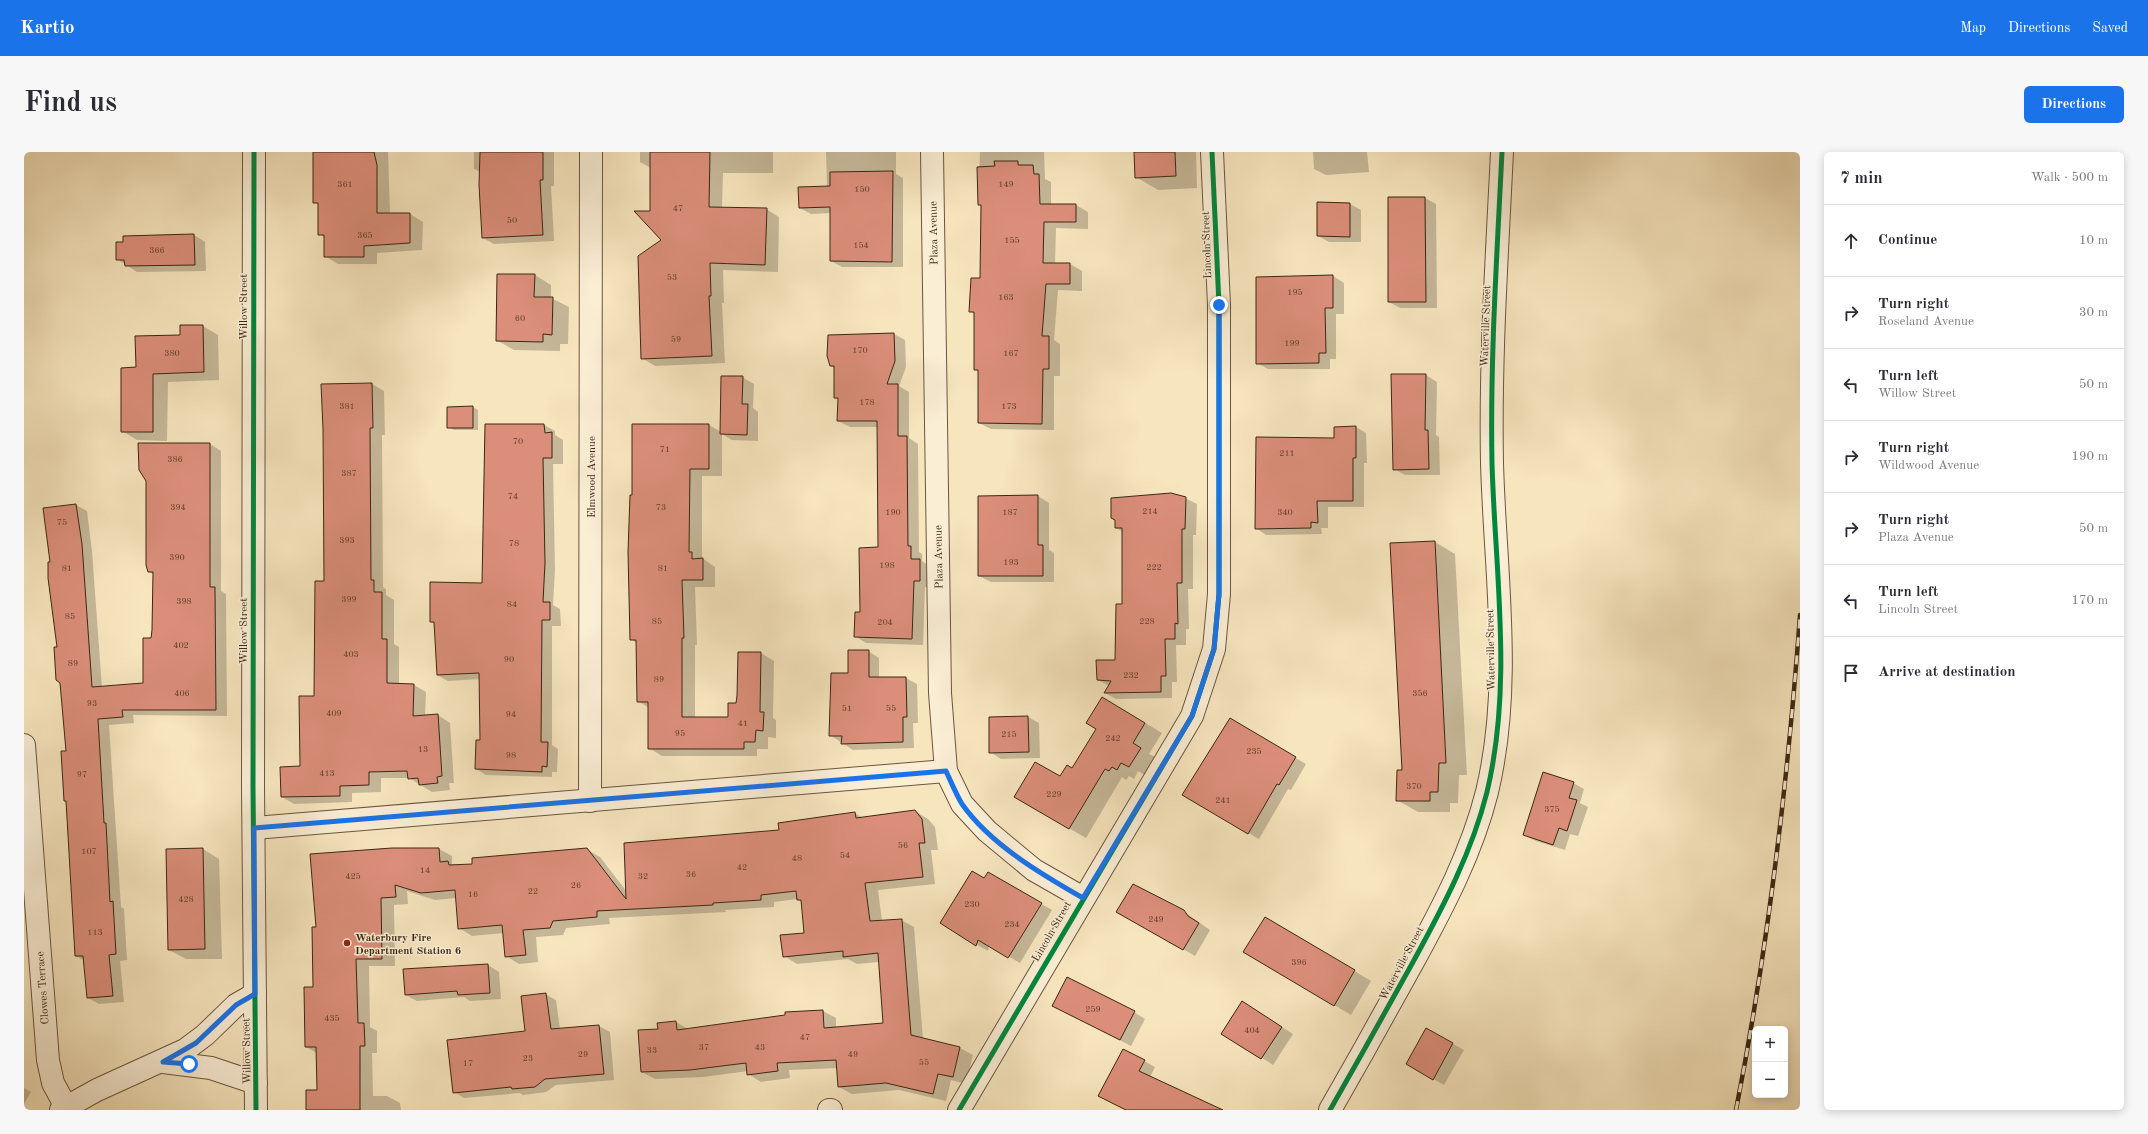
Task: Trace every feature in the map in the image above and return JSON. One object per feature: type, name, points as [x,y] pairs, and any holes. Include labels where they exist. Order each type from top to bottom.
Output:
[{"type":"street","name":"Willow Street","points":[[254,152],[254,828],[256,1110]]},
{"type":"street","name":"Elmwood Avenue","points":[[590,801],[591,152]]},
{"type":"street","name":"Plaza Avenue","points":[[932,152],[940,693],[946,771],[962,804],[987,831],[1034,870],[1083,898]]},
{"type":"street","name":"Lincoln Street","points":[[959,1110],[1192,716],[1214,649],[1219,594],[1219,328],[1212,152]]},
{"type":"street","name":"Waterville Street","points":[[1330,1110],[1397,991],[1451,889],[1478,825],[1494,760],[1498,734],[1502,671],[1493,491],[1492,419],[1502,152]]},
{"type":"street","name":"Clowes Terrace","points":[[24,745],[48,1060],[53,1083],[64,1109]]},
{"type":"street","points":[[254,828],[946,771]]},
{"type":"street","points":[[64,1109],[97,1090],[163,1062],[196,1043],[236,1005],[255,994]]},
{"type":"street","points":[[163,1062],[212,1068],[256,1083]]},
{"type":"building","points":[[313,152],[374,152],[377,165],[377,213],[410,213],[410,243],[364,246],[364,257],[324,257],[324,235],[318,235],[318,203],[313,203]]},
{"type":"building","points":[[480,152],[543,152],[543,180],[540,180],[543,235],[482,238],[479,185]]},
{"type":"building","points":[[650,152],[710,152],[709,207],[767,208],[765,265],[710,263],[711,296],[709,296],[712,356],[641,359],[638,256],[661,240],[634,211],[650,211]]},
{"type":"building","points":[[1134,152],[1175,152],[1176,176],[1135,178]]},
{"type":"building","points":[[994,161],[1018,161],[1018,165],[1033,165],[1034,174],[1039,174],[1040,204],[1076,204],[1076,222],[1044,222],[1043,263],[1070,263],[1070,284],[1046,284],[1042,336],[1049,336],[1049,369],[1043,369],[1042,424],[978,423],[978,370],[974,370],[974,312],[969,312],[971,278],[980,278],[981,205],[978,205],[977,167],[995,166]]},
{"type":"building","points":[[893,171],[892,262],[830,261],[830,207],[799,208],[798,187],[830,186],[830,172]]},
{"type":"building","points":[[1388,197],[1425,197],[1426,302],[1388,302]]},
{"type":"building","points":[[1317,202],[1350,203],[1350,237],[1317,236]]},
{"type":"building","points":[[194,234],[195,265],[125,266],[124,260],[116,260],[116,242],[123,242],[123,236]]},
{"type":"building","points":[[497,274],[535,274],[534,297],[553,297],[552,335],[543,334],[543,342],[496,341]]},
{"type":"building","points":[[1333,275],[1333,308],[1325,308],[1326,353],[1319,353],[1319,363],[1256,364],[1256,277]]},
{"type":"building","points":[[180,325],[203,325],[204,372],[153,374],[153,432],[121,432],[121,368],[136,367],[135,336],[180,335]]},
{"type":"building","points":[[894,333],[895,361],[887,384],[898,384],[898,436],[907,436],[908,546],[911,546],[911,559],[920,559],[920,581],[914,581],[912,639],[854,637],[855,612],[860,612],[859,548],[878,547],[877,421],[837,421],[838,398],[834,398],[834,366],[830,366],[827,356],[828,335]]},
{"type":"building","points":[[1391,374],[1426,374],[1425,430],[1428,430],[1429,469],[1393,470]]},
{"type":"building","points":[[721,376],[743,376],[742,404],[748,404],[747,435],[720,434]]},
{"type":"building","points":[[372,383],[373,428],[370,428],[371,580],[374,580],[374,592],[382,592],[382,639],[387,639],[387,683],[414,684],[413,716],[438,714],[442,776],[437,777],[438,783],[419,785],[418,778],[408,779],[407,771],[369,772],[369,785],[340,786],[340,796],[281,797],[280,767],[300,766],[299,696],[314,696],[315,581],[324,581],[323,429],[321,384]]},
{"type":"building","points":[[473,406],[473,428],[447,428],[447,407]]},
{"type":"building","points":[[485,424],[544,424],[545,433],[552,432],[552,458],[543,458],[545,563],[543,602],[550,602],[550,620],[542,620],[541,742],[548,742],[547,767],[542,766],[542,772],[475,769],[476,740],[480,740],[479,673],[437,675],[434,622],[430,622],[430,582],[482,583]]},
{"type":"building","points":[[632,424],[709,424],[709,469],[690,469],[689,552],[692,552],[692,559],[703,558],[703,580],[682,580],[684,638],[682,638],[682,717],[728,717],[728,703],[736,703],[738,652],[761,652],[760,712],[764,712],[763,731],[756,730],[755,742],[744,742],[744,749],[648,749],[648,702],[637,702],[636,640],[630,640],[628,552],[630,495],[632,495]]},
{"type":"building","points":[[1356,426],[1356,458],[1353,458],[1353,501],[1317,501],[1318,523],[1311,522],[1311,528],[1255,529],[1256,437],[1334,438],[1334,427]]},
{"type":"building","points":[[138,443],[210,443],[210,587],[215,587],[216,710],[122,710],[123,717],[98,719],[110,902],[113,901],[116,954],[109,955],[113,996],[87,998],[83,956],[75,956],[66,801],[64,801],[61,751],[66,751],[60,683],[56,680],[54,647],[57,647],[48,578],[48,562],[50,562],[43,508],[76,504],[82,544],[92,687],[143,683],[143,638],[151,638],[152,630],[153,572],[148,572],[146,565],[146,481],[139,470]]},
{"type":"building","points":[[1171,493],[1186,497],[1185,529],[1182,529],[1182,583],[1177,583],[1178,624],[1175,623],[1175,639],[1165,639],[1166,676],[1161,676],[1161,692],[1104,693],[1111,681],[1097,680],[1096,660],[1115,660],[1116,604],[1122,604],[1122,528],[1115,528],[1115,520],[1111,518],[1111,498]]},
{"type":"building","points":[[1038,495],[1038,545],[1043,545],[1043,576],[978,576],[978,496]]},
{"type":"building","points":[[1435,541],[1446,763],[1439,763],[1438,792],[1430,792],[1430,801],[1396,801],[1397,770],[1402,770],[1390,543]]},
{"type":"building","points":[[848,650],[869,650],[869,677],[906,677],[907,717],[903,717],[903,742],[841,744],[842,736],[829,736],[831,673],[848,673]]},
{"type":"building","points":[[1102,697],[1145,723],[1133,743],[1141,748],[1129,767],[1121,763],[1117,770],[1112,767],[1109,771],[1105,769],[1069,829],[1014,797],[1035,762],[1060,776],[1067,765],[1072,768],[1096,729],[1086,723]]},
{"type":"building","points":[[1028,716],[1029,752],[989,753],[989,717]]},
{"type":"building","points":[[1230,718],[1296,757],[1279,785],[1277,784],[1248,834],[1182,795]]},
{"type":"building","points":[[1543,772],[1574,782],[1569,798],[1577,800],[1567,831],[1559,828],[1553,845],[1523,835]]},
{"type":"building","points":[[915,810],[922,819],[925,843],[919,843],[923,877],[865,883],[870,921],[902,919],[911,1035],[960,1047],[953,1077],[938,1074],[933,1094],[886,1083],[838,1087],[836,1060],[777,1063],[778,1071],[747,1075],[746,1063],[690,1070],[641,1072],[638,1030],[658,1029],[657,1023],[676,1021],[677,1030],[785,1015],[785,1012],[823,1010],[824,1028],[883,1023],[878,953],[843,957],[843,951],[783,957],[780,935],[804,933],[801,900],[797,900],[796,891],[761,895],[761,900],[713,903],[713,905],[597,911],[597,917],[553,921],[550,928],[523,930],[526,955],[505,957],[502,925],[458,929],[455,890],[421,893],[395,885],[396,897],[381,898],[382,959],[356,959],[358,1023],[364,1023],[365,1046],[360,1046],[360,1110],[306,1110],[306,1090],[317,1090],[316,1047],[305,1047],[304,987],[313,987],[312,927],[316,927],[310,854],[392,848],[439,848],[440,862],[448,861],[449,865],[472,864],[472,858],[587,848],[626,899],[624,843],[779,830],[778,823],[855,812],[856,818]]},
{"type":"building","points":[[203,848],[205,949],[168,950],[166,849]]},
{"type":"building","points":[[972,871],[984,878],[988,872],[1042,903],[1008,958],[978,940],[976,946],[940,923]]},
{"type":"building","points":[[1133,884],[1184,910],[1188,916],[1199,923],[1183,950],[1116,912]]},
{"type":"building","points":[[1265,917],[1355,970],[1334,1006],[1243,952]]},
{"type":"building","points":[[488,964],[490,993],[458,995],[457,991],[405,995],[403,969]]},
{"type":"building","points":[[1067,977],[1135,1011],[1120,1040],[1052,1006]]},
{"type":"building","points":[[546,993],[551,1029],[599,1025],[604,1074],[545,1079],[535,1087],[512,1089],[511,1087],[453,1093],[447,1040],[525,1031],[521,996]]},
{"type":"building","points":[[1242,1001],[1282,1027],[1261,1059],[1221,1034]]},
{"type":"building","points":[[1426,1028],[1453,1043],[1433,1080],[1406,1064]]},
{"type":"building","points":[[1123,1049],[1145,1060],[1139,1071],[1223,1110],[1126,1110],[1098,1096]]},
{"type":"railway","points":[[1736,1110],[1758,987],[1776,864],[1800,615]]},
{"type":"cycle path","points":[[254,152],[253,787],[256,1110]]},
{"type":"cycle path","points":[[959,1110],[1192,716],[1214,649],[1219,594],[1219,305],[1212,152]]},
{"type":"cycle path","points":[[1330,1110],[1413,962],[1456,879],[1481,814],[1495,751],[1501,669],[1499,587],[1492,463],[1492,385],[1494,307],[1502,152]]},
{"type":"place","name":"Waterbury Fire Department Station 6","points":[[347,943]]},
{"type":"route","points":[[189,1064],[163,1062],[196,1043],[236,1005],[255,994],[256,906],[254,828],[946,771],[962,804],[987,831],[1034,870],[1083,898],[1192,716],[1214,649],[1219,594],[1219,305]]}]
